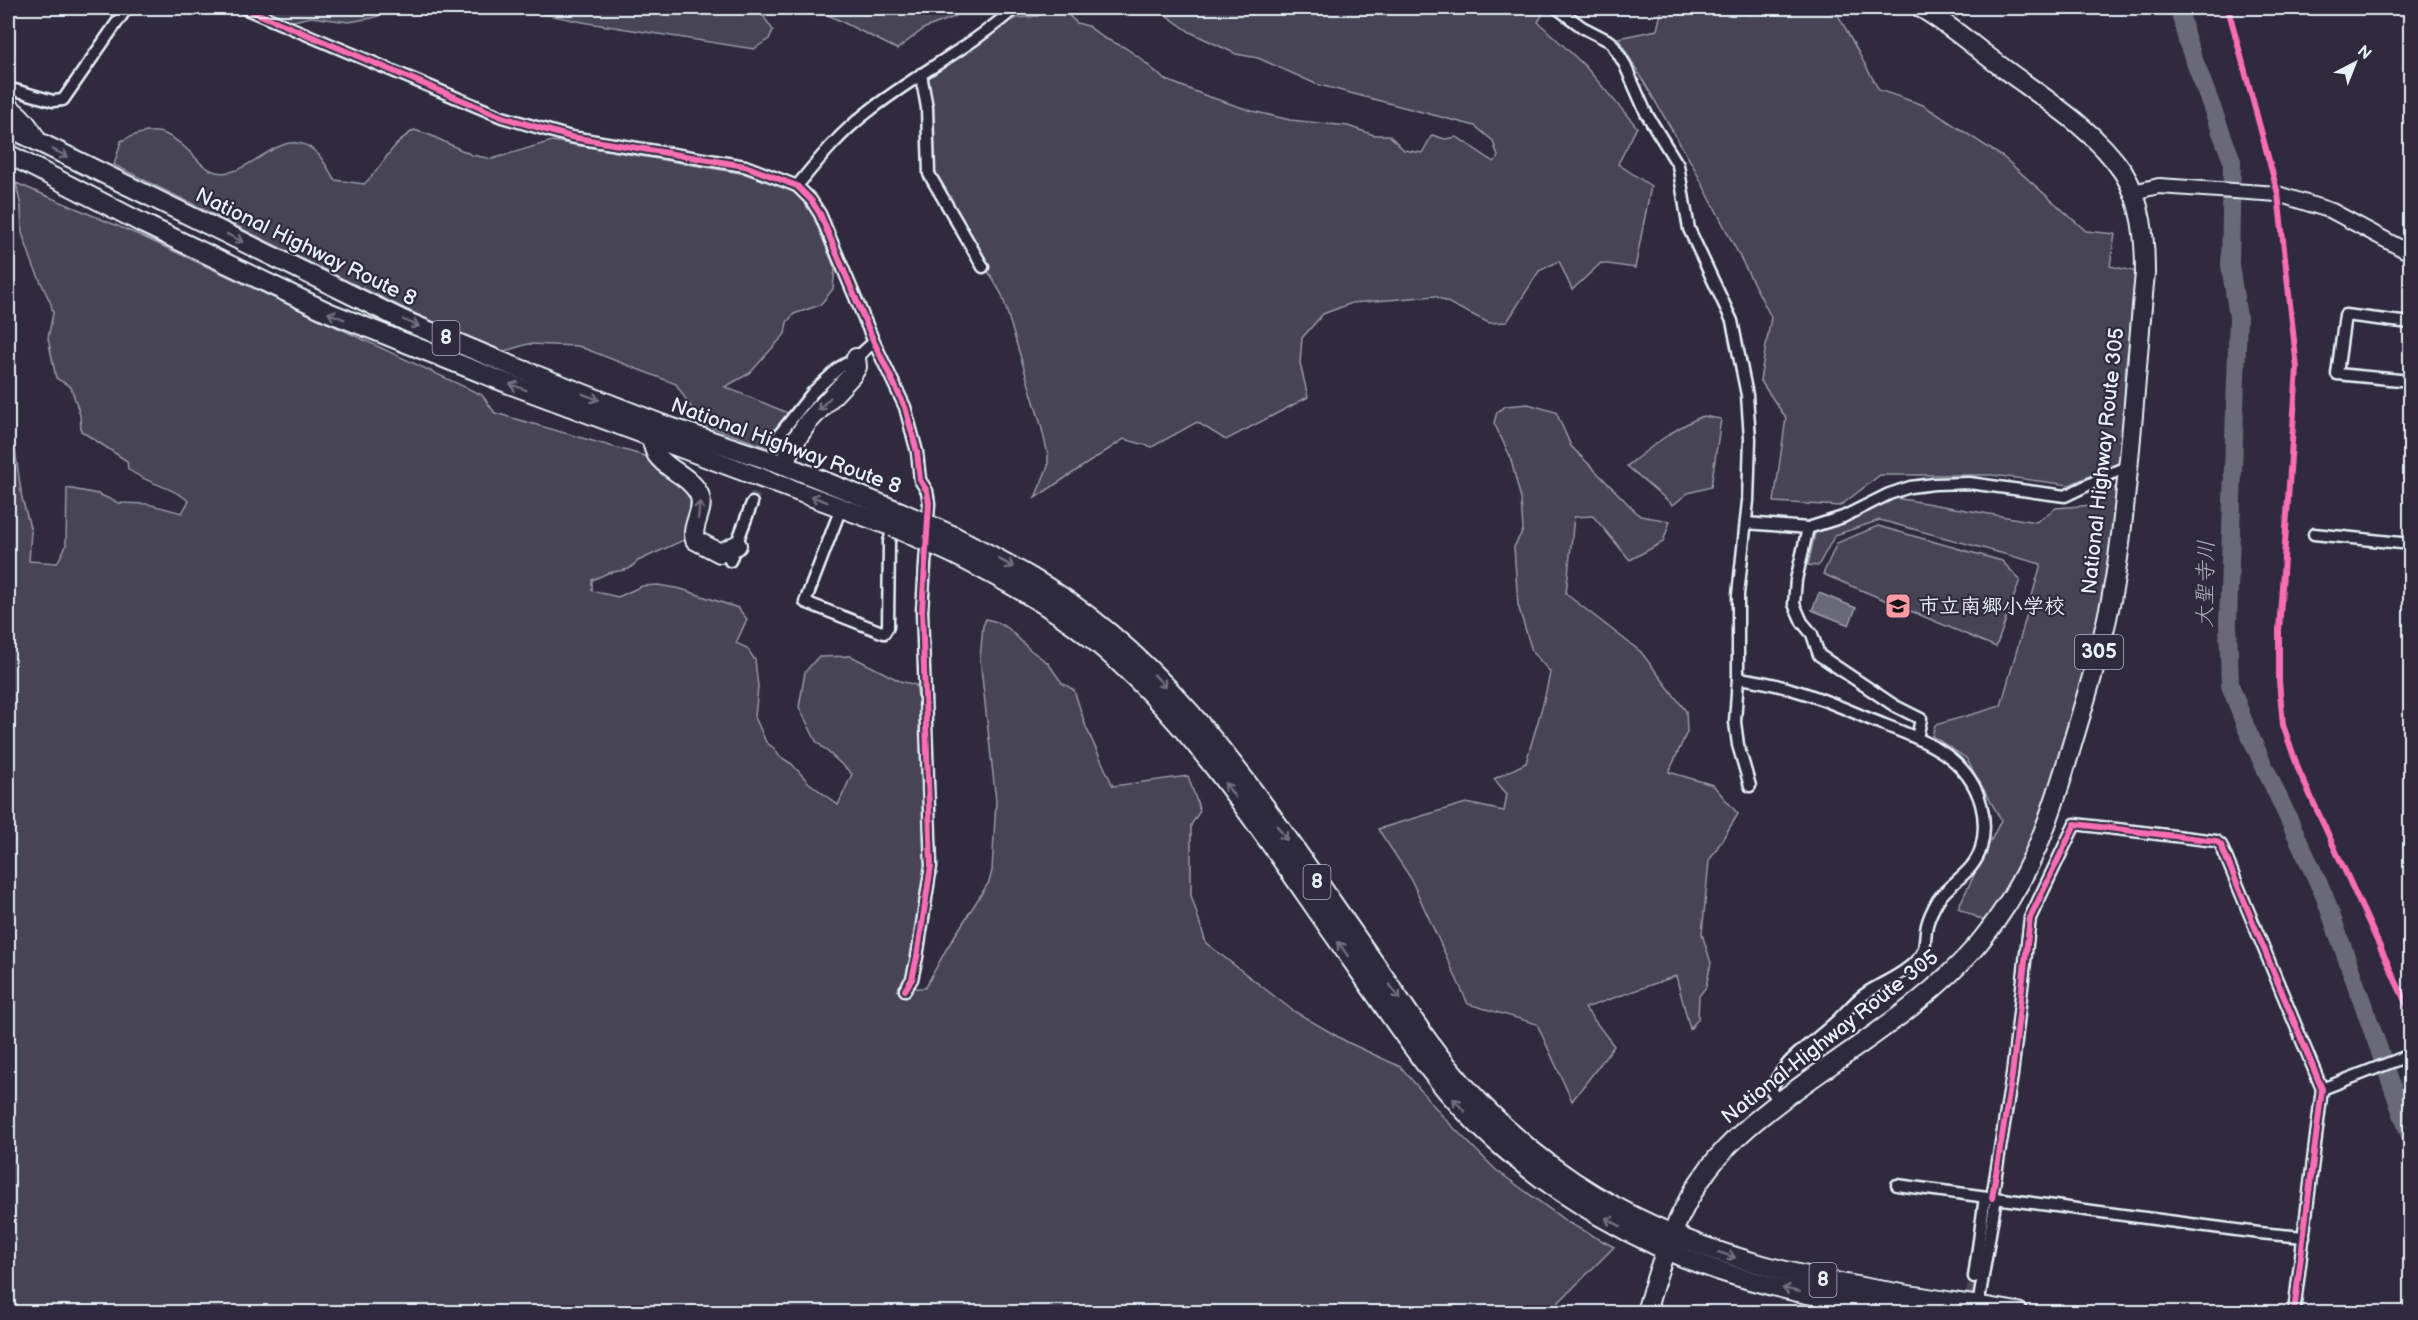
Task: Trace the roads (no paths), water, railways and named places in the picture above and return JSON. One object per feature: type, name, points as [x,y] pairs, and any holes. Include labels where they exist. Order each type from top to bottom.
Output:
[{"type":"highway","name":"National Highway Route 305","points":[[1646,1312],[1655,1277],[1668,1243],[1708,1170],[1748,1126],[1922,998],[1977,945],[2021,882],[2053,809],[2102,638],[2118,558],[2145,273],[2143,228],[2133,192],[2112,158],[2088,134],[1921,8]]},
{"type":"highway","points":[[8,107],[16,112],[31,129],[37,141]]},
{"type":"highway","name":"National Highway Route 8","points":[[8,127],[405,321],[661,424],[784,465],[952,545],[1029,576],[1112,634],[1191,714],[1258,799],[1440,1057],[1505,1127],[1560,1173],[1668,1243],[1718,1270],[1831,1306],[1910,1312]]},
{"type":"highway","name":"National Highway Route 8","points":[[8,154],[144,224],[328,312],[842,508],[897,519]]},
{"type":"highway","points":[[8,166],[121,224],[144,224]]},
{"type":"highway","points":[[784,465],[794,443],[808,422],[852,375],[857,367],[856,358]]},
{"type":"highway","points":[[651,437],[656,454],[686,478],[699,494],[701,509],[693,534],[695,540],[720,553],[734,553]]},
{"type":"highway","name":"National Highway Route 8","points":[[1668,1243],[1832,1282],[2018,1312]]},
{"type":"street","points":[[8,88],[53,101],[63,100],[127,8]]},
{"type":"street","points":[[244,8],[502,117],[571,137],[745,166],[797,186],[820,214],[874,342],[905,407],[917,452],[920,480],[927,491],[929,503],[922,611],[931,866],[917,957],[912,979],[906,990]]},
{"type":"street","points":[[797,186],[833,142],[869,111],[1015,8]]},
{"type":"street","points":[[1557,8],[1582,27],[1611,42],[1624,63],[1646,113],[1678,165],[1689,229],[1732,321],[1747,395],[1750,439],[1746,523],[1738,595],[1738,678],[1735,722],[1738,745],[1750,786]]},
{"type":"street","points":[[921,74],[927,108],[929,174],[983,267]]},
{"type":"street","points":[[2133,192],[2158,186],[2278,194],[2332,211],[2410,253]]},
{"type":"street","points":[[2410,323],[2345,315],[2337,374],[2410,381]]},
{"type":"street","points":[[779,435],[813,392],[840,367],[856,358],[874,342]]},
{"type":"street","points":[[1746,523],[1808,528],[1843,517],[1889,494],[1910,487],[1969,483],[2065,496],[2110,472],[2119,470],[2126,474]]},
{"type":"street","points":[[734,553],[752,503]]},
{"type":"street","points":[[842,508],[805,602],[884,633],[888,627],[889,542],[897,519]]},
{"type":"street","points":[[1808,528],[1796,580],[1794,604],[1802,622],[1812,634],[1819,655],[1894,706],[1921,719],[1917,738]]},
{"type":"street","points":[[2314,534],[2410,544]]},
{"type":"street","points":[[1738,678],[1799,690],[1917,738],[1943,751],[1955,760],[1970,777],[1979,795],[1985,818],[1981,849],[1976,861],[1965,875],[1944,893],[1935,906],[1926,926],[1925,947],[1915,962],[1863,995],[1831,1026],[1788,1061],[1778,1073],[1771,1089],[1780,1102]]},
{"type":"street","points":[[1974,1277],[1991,1198],[2012,1075],[2030,918],[2075,824],[2216,841],[2221,845],[2322,1089],[2294,1312]]},
{"type":"street","points":[[2322,1089],[2410,1054]]},
{"type":"street","points":[[1897,1185],[2304,1237]]},
{"type":"street","points":[[1978,1306],[1991,1198]]},
{"type":"water","points":[[1819,593],[1856,608],[1849,625],[1812,610]]},
{"type":"waterway","name":"大聖寺川","points":[[2179,8],[2187,41],[2232,161],[2230,265],[2238,317],[2228,623],[2230,685],[2245,725],[2324,895],[2410,1136]]},
{"type":"tunnel","points":[[752,503],[779,435]]},
{"type":"tunnel","points":[[1968,1309],[1974,1277]]},
{"type":"place","name":"市立南郷小学校","points":[[1898,606]]}]
